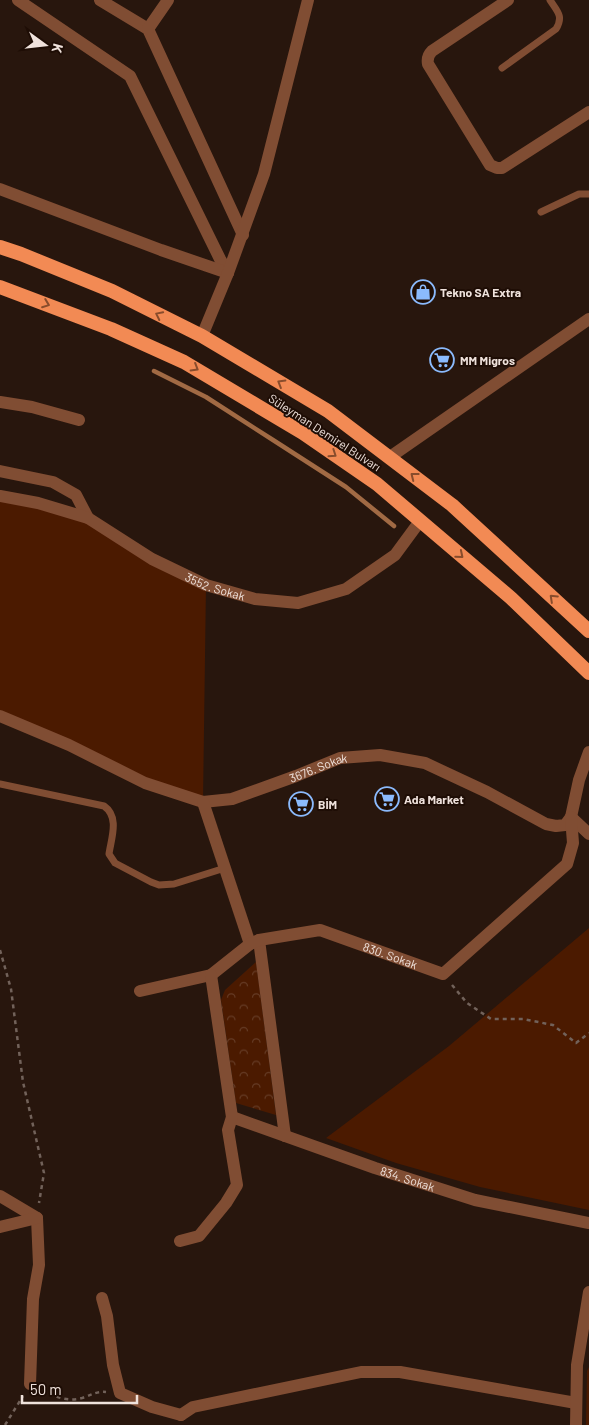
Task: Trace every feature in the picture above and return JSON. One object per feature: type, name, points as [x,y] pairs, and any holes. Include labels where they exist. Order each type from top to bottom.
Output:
[{"type":"highway","name":"Süleyman Demirel Bulvarı","points":[[0,248],[20,254],[112,292],[202,336],[328,411],[452,505],[589,631]]},
{"type":"highway","name":"Süleyman Demirel Bulvarı","points":[[0,287],[111,329],[184,362],[302,433],[377,484],[511,598],[589,673]]},
{"type":"street","points":[[18,0],[130,76],[228,273]]},
{"type":"street","points":[[100,0],[148,29],[243,235]]},
{"type":"street","points":[[148,29],[168,0]]},
{"type":"street","points":[[202,336],[243,235],[264,174],[308,0]]},
{"type":"street","points":[[508,0],[432,51],[428,57],[428,64],[490,165],[502,168],[589,112]]},
{"type":"street","points":[[0,189],[160,250],[228,273]]},
{"type":"street","points":[[390,457],[589,319]]},
{"type":"street","points":[[0,402],[32,407],[78,420]]},
{"type":"street","points":[[0,471],[53,482],[76,495],[88,518]]},
{"type":"street","name":"3552. Sokak","points":[[0,496],[38,503],[88,518],[152,559],[206,585],[255,598],[298,603],[346,589],[395,555],[420,521]]},
{"type":"street","name":"3676. Sokak","points":[[0,716],[69,745],[145,783],[203,802],[232,799],[340,758],[380,755],[424,763],[487,792],[546,824],[565,825],[571,817]]},
{"type":"street","points":[[443,974],[567,864],[573,843],[571,817],[579,780],[589,752]]},
{"type":"street","points":[[203,802],[225,868],[254,942],[285,1136]]},
{"type":"street","points":[[571,817],[589,834]]},
{"type":"street","name":"830. Sokak","points":[[140,991],[211,975],[254,942],[320,930],[443,974]]},
{"type":"street","points":[[180,1241],[200,1236],[226,1204],[237,1185],[228,1130],[232,1117],[211,975]]},
{"type":"street","name":"834. Sokak","points":[[232,1117],[375,1168],[475,1200],[589,1223]]},
{"type":"street","points":[[0,1196],[37,1218]]},
{"type":"street","points":[[0,1227],[37,1218]]},
{"type":"street","points":[[30,1384],[33,1299],[39,1265],[37,1218]]},
{"type":"street","points":[[576,1425],[576,1365],[589,1292]]},
{"type":"street","points":[[102,1298],[112,1364],[120,1393],[181,1420],[193,1407],[362,1372],[400,1372],[576,1403]]},
{"type":"lane","points":[[502,68],[556,29],[560,23],[560,16],[550,0]]},
{"type":"lane","points":[[541,212],[579,194],[589,194]]},
{"type":"lane","points":[[0,784],[104,806],[109,809],[114,822],[108,854],[115,864],[159,885],[174,884],[225,868]]},
{"type":"path","points":[[0,950],[11,989],[23,1082],[44,1174],[37,1218]]},
{"type":"path","points":[[443,974],[467,1003],[491,1019],[523,1019],[553,1025],[576,1043],[589,1033]]},
{"type":"path","points":[[5,1425],[30,1384],[54,1396],[71,1400],[99,1391],[120,1393]]},
{"type":"green space","points":[[0,496],[88,518],[206,585],[203,802],[0,716]]},
{"type":"green space","points":[[589,928],[589,1210],[480,1187],[396,1163],[326,1138],[449,1046]]},
{"type":"green space","points":[[256,962],[276,1115],[236,1103],[221,1000],[225,990]]},
{"type":"green space","points":[[589,1367],[589,1425],[586,1425],[587,1371]]},
{"type":"waterway","points":[[154,371],[206,397],[346,487],[394,526]]},
{"type":"place","name":"Tekno SA Extra","points":[[423,292]]},
{"type":"place","name":"MM Migros","points":[[442,360]]},
{"type":"place","name":"Ada Market","points":[[387,799]]},
{"type":"place","name":"BİM","points":[[301,804]]}]
